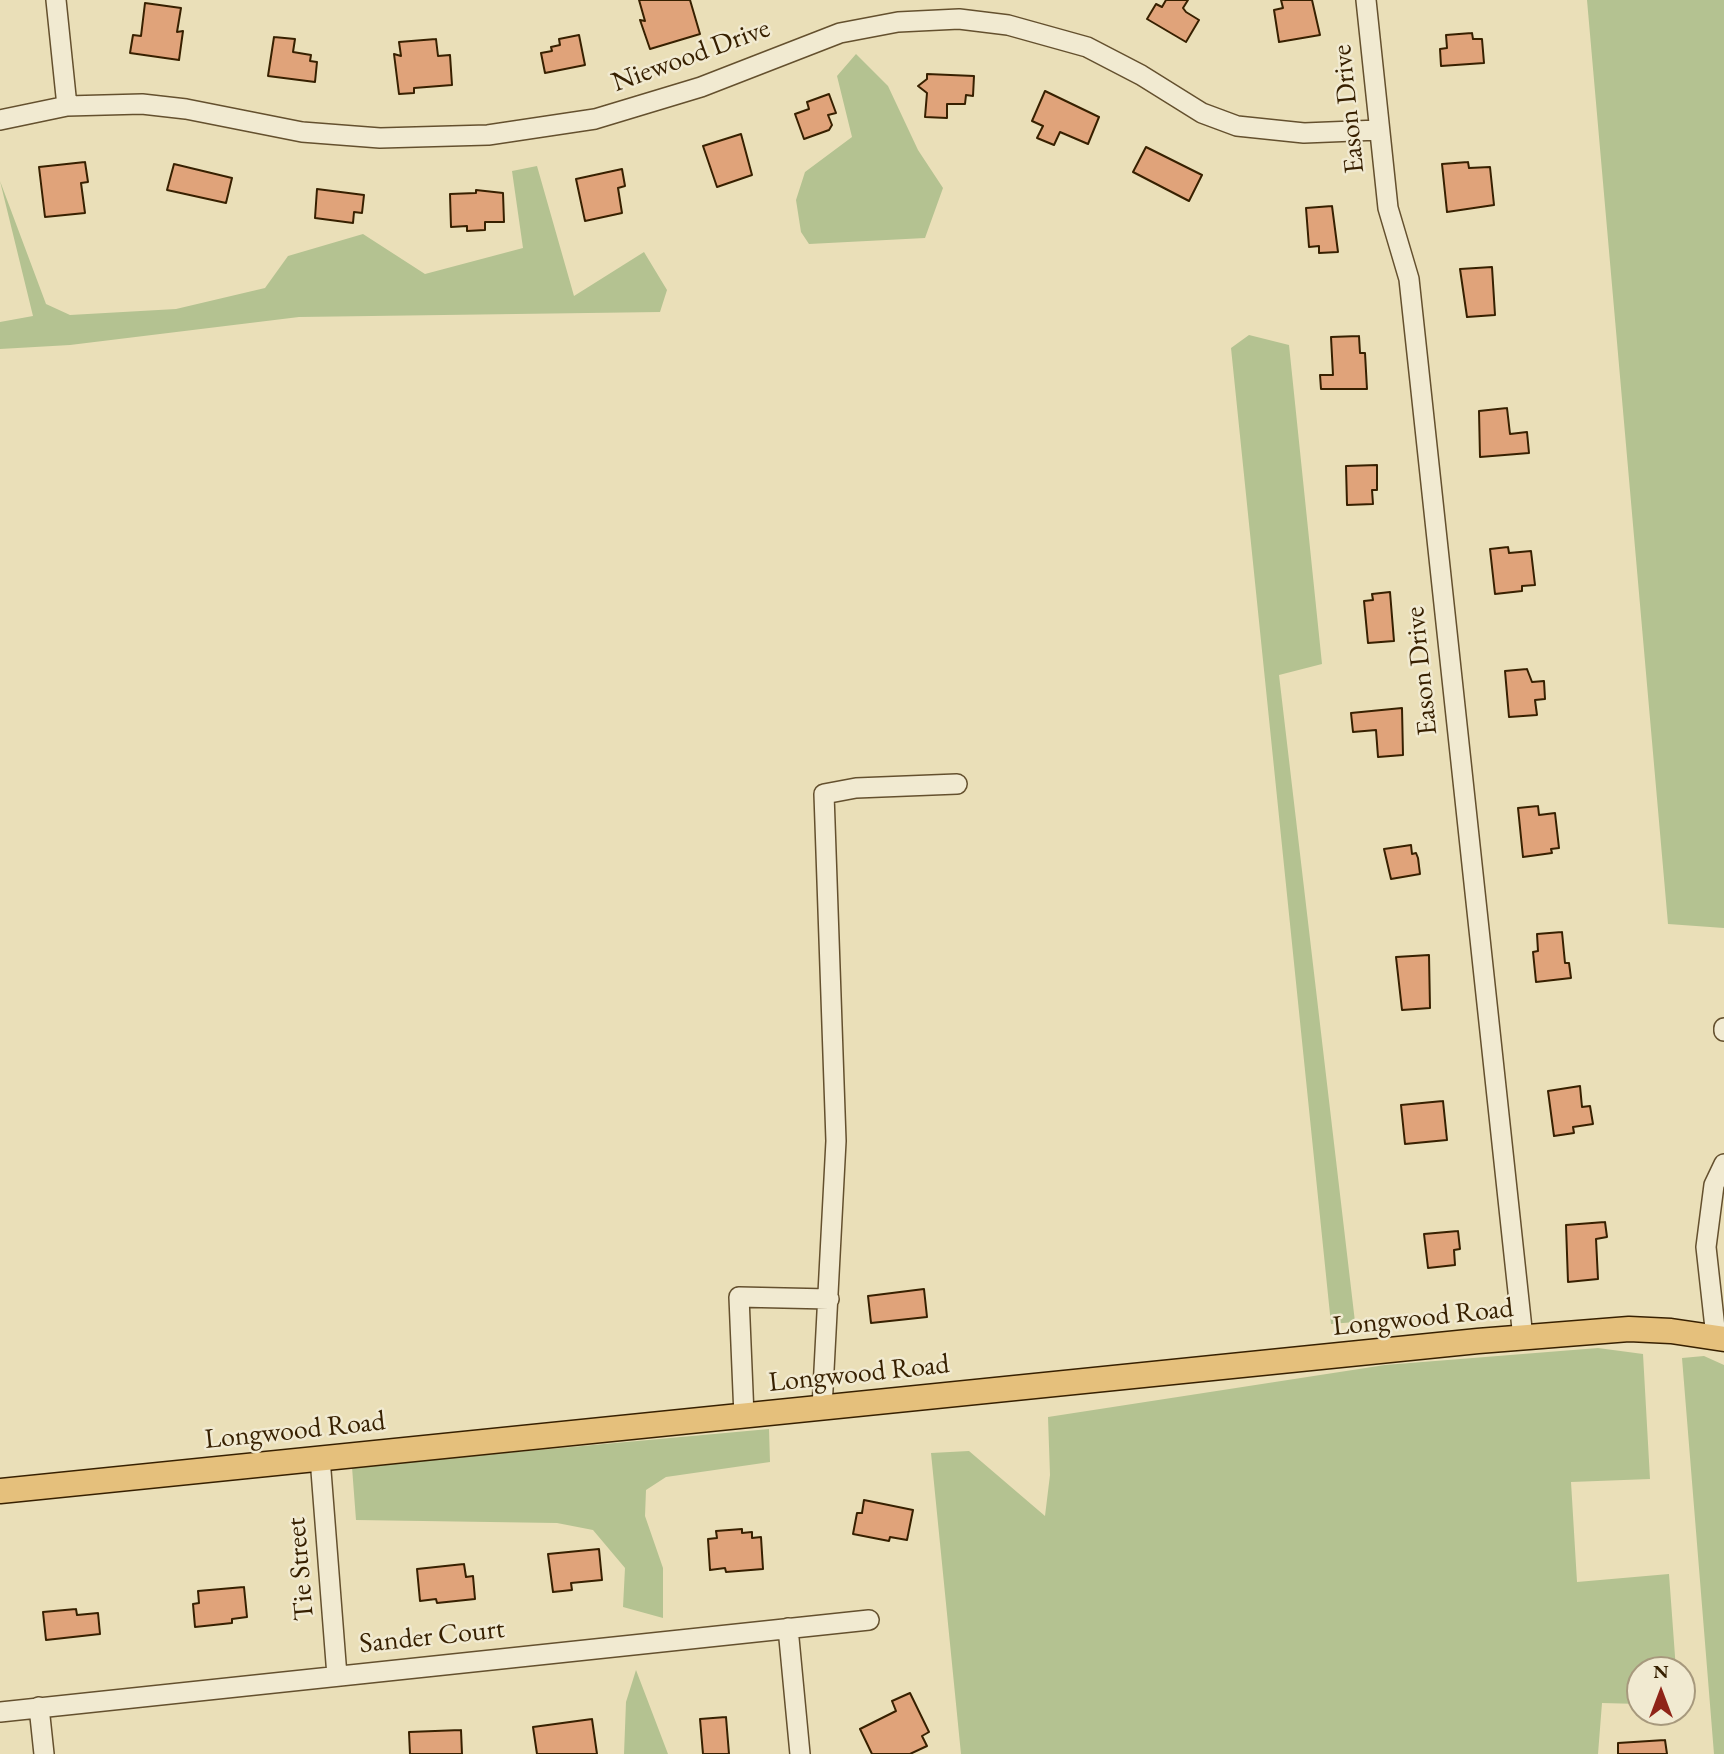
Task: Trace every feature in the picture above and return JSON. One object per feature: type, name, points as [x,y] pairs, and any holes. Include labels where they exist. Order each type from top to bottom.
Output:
[{"type":"main road","name":"Longwood Road","points":[[0,1491],[1523,1338],[1629,1329],[1720,1338]]},
{"type":"street","points":[[56,0],[67,106]]},
{"type":"street","name":"Eason Drive","points":[[1366,0],[1388,208],[1409,279],[1523,1338]]},
{"type":"street","name":"Niewood Drive","points":[[0,120],[67,106],[142,104],[186,109],[302,132],[367,137],[488,135],[595,120],[701,87],[841,33],[898,22],[959,19],[1008,25],[1087,47],[1141,75],[1167,94],[1202,113],[1237,126],[1304,133],[1379,130]]},
{"type":"street","points":[[822,1408],[836,1141],[824,794],[856,788],[957,784]]},
{"type":"street","points":[[1720,1338],[1706,1247],[1714,1185],[1724,1164]]},
{"type":"street","points":[[744,1416],[739,1297],[829,1299]]},
{"type":"street","name":"Tie Street","points":[[320,1458],[337,1675]]},
{"type":"street","name":"Sander Court","points":[[0,1712],[869,1620]]},
{"type":"street","points":[[788,1628],[800,1754]]},
{"type":"street","points":[[39,1707],[44,1754]]},
{"type":"green space","points":[[1587,0],[1724,0],[1724,928],[1668,924]]},
{"type":"green space","points":[[856,54],[888,86],[918,150],[943,188],[925,238],[809,244],[801,232],[796,200],[805,172],[852,137],[837,76]]},
{"type":"green space","points":[[537,166],[574,296],[644,252],[667,290],[660,312],[299,317],[70,345],[0,349],[0,322],[33,316],[0,181],[46,304],[70,315],[176,309],[265,288],[288,256],[363,234],[425,274],[523,248],[512,171]]},
{"type":"green space","points":[[1249,335],[1289,345],[1322,664],[1279,675],[1355,1322],[1331,1324],[1231,348]]},
{"type":"green space","points":[[1598,1348],[1643,1354],[1650,1479],[1571,1482],[1577,1582],[1669,1574],[1675,1656],[1626,1656],[1626,1704],[1602,1703],[1598,1754],[961,1754],[931,1453],[969,1451],[1045,1516],[1050,1475],[1048,1417],[1385,1365]]},
{"type":"green space","points":[[1704,1356],[1724,1365],[1724,1754],[1714,1754],[1682,1358]]},
{"type":"green space","points":[[769,1429],[770,1462],[666,1477],[646,1490],[645,1516],[663,1568],[663,1618],[623,1607],[625,1568],[593,1530],[557,1523],[356,1520],[352,1467]]},
{"type":"green space","points":[[636,1670],[668,1754],[624,1754],[626,1702]]},
{"type":"building","points":[[639,0],[690,0],[700,34],[650,49],[640,20],[645,21]]},
{"type":"building","points":[[1166,0],[1188,0],[1183,8],[1199,20],[1186,42],[1147,19],[1156,4],[1162,7]]},
{"type":"building","points":[[1281,0],[1312,0],[1320,35],[1279,42],[1274,10],[1283,8]]},
{"type":"building","points":[[145,3],[181,8],[177,32],[183,31],[179,60],[130,53],[133,35],[141,36]]},
{"type":"building","points":[[1472,33],[1473,39],[1482,39],[1484,63],[1441,66],[1440,49],[1447,48],[1446,35]]},
{"type":"building","points":[[579,35],[585,65],[545,73],[541,53],[552,51],[551,47],[560,45],[559,39]]},
{"type":"building","points":[[274,37],[295,39],[293,52],[311,55],[310,61],[317,62],[315,82],[268,76]]},
{"type":"building","points":[[436,39],[438,56],[450,55],[452,85],[414,88],[414,93],[399,94],[394,54],[401,56],[399,42]]},
{"type":"building","points":[[927,74],[974,76],[973,96],[966,95],[965,104],[947,104],[947,118],[925,117],[927,93],[918,86],[927,79]]},
{"type":"building","points":[[1045,91],[1099,117],[1088,144],[1060,132],[1054,145],[1037,138],[1043,126],[1032,121]]},
{"type":"building","points":[[829,94],[836,113],[828,115],[832,125],[829,130],[804,139],[795,114],[809,109],[807,102]]},
{"type":"building","points":[[741,134],[752,175],[717,187],[703,146]]},
{"type":"building","points":[[1146,147],[1202,175],[1189,201],[1133,172]]},
{"type":"building","points":[[85,162],[88,182],[81,183],[85,213],[45,217],[39,167]]},
{"type":"building","points":[[1468,162],[1469,168],[1490,167],[1494,205],[1447,212],[1442,164]]},
{"type":"building","points":[[174,164],[232,178],[226,203],[167,190]]},
{"type":"building","points":[[622,169],[625,186],[618,188],[622,213],[585,221],[576,179]]},
{"type":"building","points":[[317,189],[364,195],[362,213],[354,212],[353,223],[315,218]]},
{"type":"building","points":[[476,190],[503,193],[504,222],[485,222],[485,230],[467,231],[467,226],[451,227],[450,194],[476,193]]},
{"type":"building","points":[[1332,206],[1338,252],[1319,253],[1319,246],[1309,247],[1306,208]]},
{"type":"building","points":[[1492,267],[1495,315],[1467,317],[1460,269]]},
{"type":"building","points":[[1359,336],[1360,353],[1365,353],[1367,389],[1321,389],[1320,375],[1333,375],[1331,337]]},
{"type":"building","points":[[1507,408],[1510,434],[1527,432],[1529,453],[1480,457],[1479,411]]},
{"type":"building","points":[[1377,465],[1377,490],[1372,490],[1373,504],[1347,505],[1346,466]]},
{"type":"building","points":[[1508,547],[1509,553],[1531,551],[1535,585],[1522,586],[1522,591],[1495,594],[1490,549]]},
{"type":"building","points":[[1390,592],[1394,641],[1368,643],[1364,601],[1373,600],[1372,594]]},
{"type":"building","points":[[1527,669],[1532,682],[1544,681],[1545,699],[1535,700],[1537,715],[1509,717],[1505,671]]},
{"type":"building","points":[[1402,708],[1403,755],[1378,757],[1376,730],[1353,732],[1351,713]]},
{"type":"building","points":[[1538,806],[1539,815],[1555,813],[1559,848],[1551,849],[1552,853],[1523,857],[1518,808]]},
{"type":"building","points":[[1411,845],[1412,854],[1416,853],[1418,858],[1420,874],[1391,879],[1384,849]]},
{"type":"building","points":[[1562,932],[1565,963],[1569,963],[1571,978],[1536,982],[1533,952],[1538,951],[1537,934]]},
{"type":"building","points":[[1429,955],[1430,1008],[1402,1010],[1396,957]]},
{"type":"building","points":[[1580,1086],[1582,1107],[1590,1106],[1593,1124],[1573,1127],[1574,1133],[1554,1136],[1548,1091]]},
{"type":"building","points":[[1443,1101],[1447,1140],[1405,1144],[1401,1105]]},
{"type":"building","points":[[1605,1222],[1607,1237],[1596,1239],[1598,1279],[1568,1282],[1566,1225]]},
{"type":"building","points":[[1458,1231],[1460,1249],[1454,1250],[1455,1265],[1428,1268],[1424,1234]]},
{"type":"building","points":[[924,1289],[927,1317],[871,1323],[868,1296]]},
{"type":"building","points":[[864,1500],[913,1510],[907,1540],[890,1537],[889,1541],[853,1534],[857,1513],[862,1513]]},
{"type":"building","points":[[742,1529],[742,1533],[752,1532],[752,1538],[761,1537],[763,1569],[726,1572],[725,1568],[710,1570],[708,1539],[717,1538],[716,1531]]},
{"type":"building","points":[[599,1549],[602,1580],[571,1583],[572,1590],[553,1592],[548,1554]]},
{"type":"building","points":[[464,1564],[466,1577],[473,1576],[475,1599],[437,1603],[436,1599],[420,1601],[417,1569]]},
{"type":"building","points":[[244,1587],[247,1617],[232,1619],[232,1623],[195,1627],[193,1604],[199,1603],[198,1591]]},
{"type":"building","points":[[76,1609],[77,1615],[98,1613],[100,1634],[46,1640],[43,1612]]},
{"type":"building","points":[[910,1693],[929,1732],[922,1736],[927,1746],[910,1754],[872,1754],[860,1729],[896,1711],[892,1701]]},
{"type":"building","points":[[726,1717],[729,1754],[703,1754],[700,1719]]},
{"type":"building","points":[[592,1719],[597,1754],[537,1754],[533,1727]]},
{"type":"building","points":[[461,1730],[462,1754],[410,1754],[409,1732]]},
{"type":"building","points":[[1665,1740],[1667,1754],[1618,1754],[1618,1743]]}]
